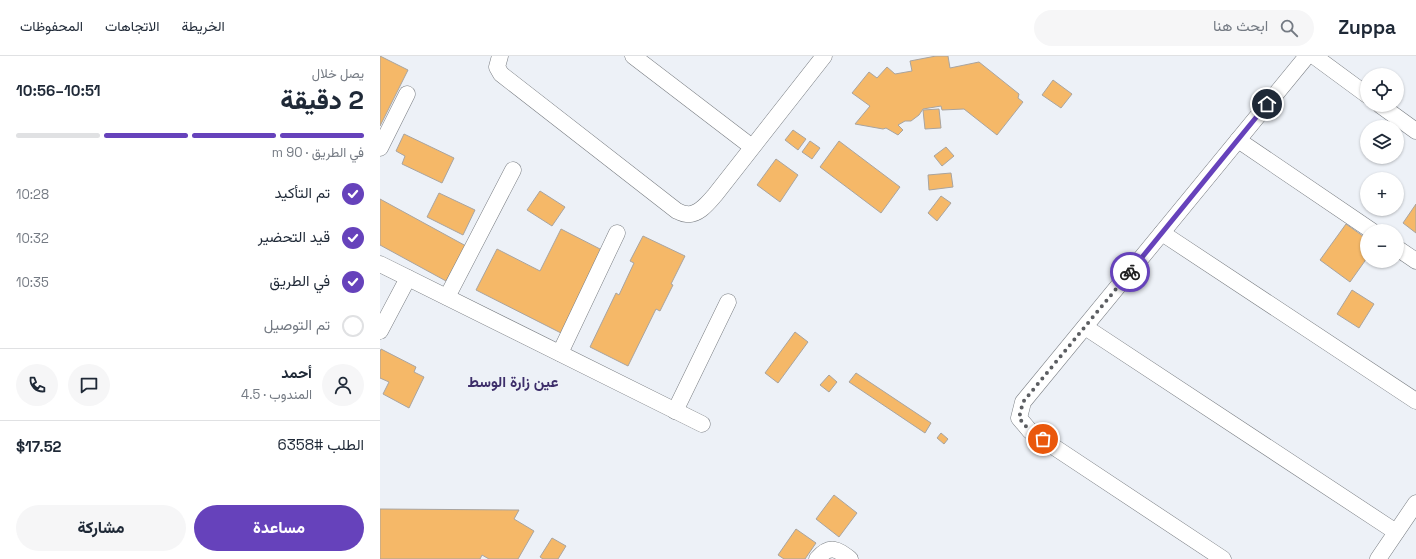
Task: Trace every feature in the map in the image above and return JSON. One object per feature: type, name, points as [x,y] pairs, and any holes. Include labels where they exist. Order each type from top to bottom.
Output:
[{"type":"street","points":[[500,56],[498,66],[501,74],[677,211],[686,214],[694,213],[704,207],[715,195],[824,56]]},
{"type":"street","points":[[633,56],[752,148]]},
{"type":"street","points":[[1223,559],[1030,431],[1019,418],[1023,402],[1307,56]]},
{"type":"street","points":[[1314,56],[1360,90]]},
{"type":"street","points":[[380,148],[407,94]]},
{"type":"street","points":[[1390,112],[1416,131]]},
{"type":"street","points":[[1238,140],[1362,224]]},
{"type":"street","points":[[447,297],[513,170]]},
{"type":"street","points":[[560,353],[617,233]]},
{"type":"street","points":[[1162,233],[1416,400]]},
{"type":"street","points":[[1404,253],[1416,261]]},
{"type":"street","points":[[380,264],[702,424]]},
{"type":"street","points":[[380,331],[408,278]]},
{"type":"street","points":[[675,411],[728,302]]},
{"type":"street","points":[[1085,327],[1396,532]]},
{"type":"street","points":[[1378,559],[1416,503]]},
{"type":"street","points":[[817,559],[826,550],[833,549],[840,551],[850,559]]},
{"type":"building","points":[[380,56],[408,70],[380,126]]},
{"type":"building","points":[[936,56],[948,56],[950,68],[979,62],[1019,94],[1018,98],[1023,102],[997,135],[964,109],[942,110],[941,106],[923,109],[919,115],[911,121],[905,121],[898,125],[903,130],[898,135],[886,128],[883,129],[855,124],[870,106],[852,93],[869,72],[877,78],[887,67],[895,74],[912,71],[910,61]]},
{"type":"building","points":[[1053,80],[1072,94],[1061,108],[1042,95]]},
{"type":"building","points":[[939,109],[941,128],[925,129],[923,110]]},
{"type":"building","points":[[793,130],[806,139],[798,150],[785,140]]},
{"type":"building","points":[[404,134],[454,158],[442,183],[402,164],[405,156],[396,151]]},
{"type":"building","points":[[810,141],[820,148],[812,159],[802,152]]},
{"type":"building","points":[[839,141],[900,187],[881,213],[820,167]]},
{"type":"building","points":[[946,147],[954,156],[942,166],[934,156]]},
{"type":"building","points":[[776,159],[798,175],[780,202],[757,185]]},
{"type":"building","points":[[951,173],[953,187],[929,190],[928,175]]},
{"type":"building","points":[[540,191],[565,207],[552,226],[527,210]]},
{"type":"building","points":[[439,193],[475,210],[463,235],[427,217]]},
{"type":"building","points":[[941,196],[951,203],[937,221],[928,213]]},
{"type":"building","points":[[380,199],[466,246],[446,281],[380,245]]},
{"type":"building","points":[[1416,204],[1416,233],[1403,223]]},
{"type":"building","points":[[1346,224],[1360,234],[1360,268],[1350,282],[1320,260]]},
{"type":"building","points":[[561,229],[602,250],[561,333],[476,290],[497,249],[540,271]]},
{"type":"building","points":[[643,236],[685,256],[660,311],[656,309],[628,366],[590,347],[616,293],[619,295],[634,263],[630,261]]},
{"type":"building","points":[[1352,290],[1374,304],[1359,328],[1337,314]]},
{"type":"building","points":[[795,332],[808,342],[778,383],[765,373]]},
{"type":"building","points":[[381,349],[416,367],[414,372],[424,377],[409,408],[383,394],[389,382],[380,378]]},
{"type":"building","points":[[856,373],[931,423],[925,433],[849,382]]},
{"type":"building","points":[[829,375],[837,382],[829,392],[820,385]]},
{"type":"building","points":[[941,433],[948,439],[944,444],[937,438]]},
{"type":"building","points":[[834,495],[857,513],[839,537],[816,519]]},
{"type":"building","points":[[380,509],[519,510],[514,519],[534,531],[518,559],[489,559],[482,555],[480,559],[380,559]]},
{"type":"building","points":[[796,529],[816,543],[805,559],[784,559],[778,555]]},
{"type":"building","points":[[552,538],[566,546],[558,559],[543,559],[540,557]]},
{"type":"way so far","points":[[1043,439],[1030,431],[1019,418],[1023,402],[1130,272]]},
{"type":"district","name":"عين زارة الوسط","points":[[513,382]]},
{"type":"route","points":[[1130,272],[1267,104]]}]
